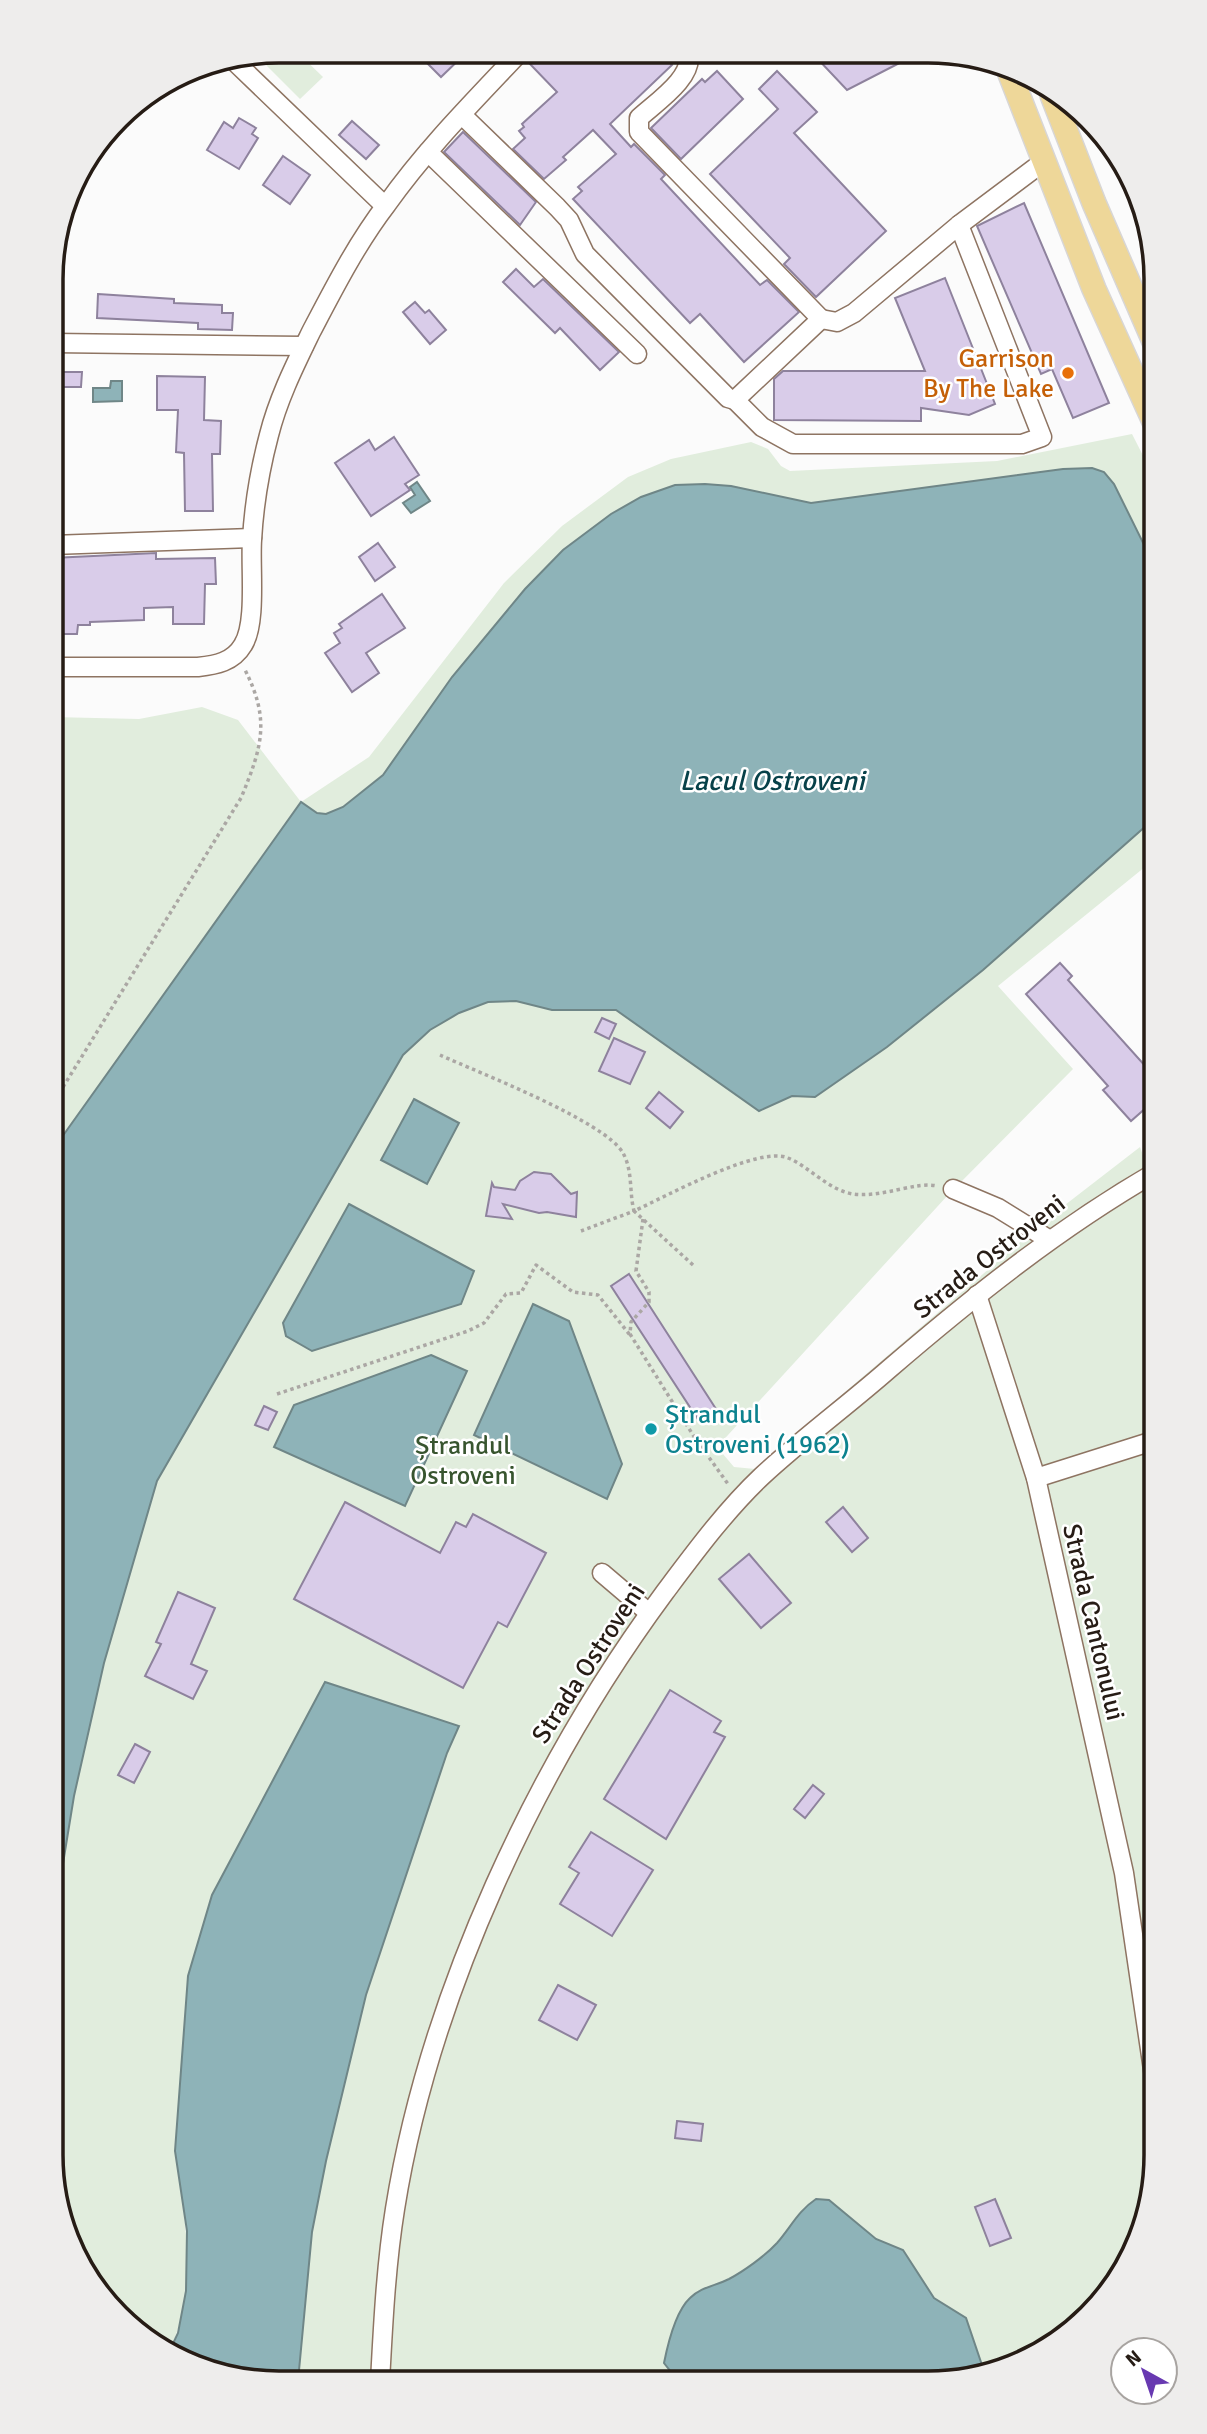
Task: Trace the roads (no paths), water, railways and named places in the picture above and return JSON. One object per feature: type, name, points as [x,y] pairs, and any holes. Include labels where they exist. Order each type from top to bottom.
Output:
[{"type":"main road","points":[[1012,81],[1094,289],[1144,399]]},
{"type":"main road","points":[[1056,106],[1144,317]]},
{"type":"street","points":[[63,667],[214,665],[236,654],[245,643],[249,628],[252,538],[260,472],[270,432],[304,346],[348,264],[385,206],[428,152],[510,63]]},
{"type":"street","points":[[689,63],[686,73],[639,118],[639,132],[821,319],[838,322],[854,313],[959,225],[1043,162]]},
{"type":"street","points":[[240,67],[385,206]]},
{"type":"street","points":[[462,115],[569,220],[585,254],[721,391],[735,400],[762,427],[793,444],[1022,444],[1042,437],[959,225]]},
{"type":"street","points":[[428,152],[637,354]]},
{"type":"street","points":[[735,400],[821,319]]},
{"type":"street","points":[[63,343],[304,346]]},
{"type":"street","points":[[63,545],[252,538]]},
{"type":"street","name":"Strada Ostroveni","points":[[381,2371],[394,2211],[430,2062],[456,1984],[498,1880],[557,1756],[649,1613],[762,1476],[977,1295],[1048,1239],[1144,1179]]},
{"type":"street","points":[[953,1189],[998,1208],[1048,1239]]},
{"type":"street","name":"Strada Cantonului","points":[[977,1295],[1036,1478],[1124,1873],[1144,2008]]},
{"type":"street","points":[[1036,1478],[1144,1444]]},
{"type":"street","points":[[602,1573],[649,1613]]},
{"type":"water","points":[[111,381],[122,381],[122,401],[93,402],[93,388],[110,388]]},
{"type":"water","name":"Lacul Ostroveni","points":[[1092,468],[1104,472],[1114,484],[1144,545],[1144,828],[983,970],[887,1047],[815,1097],[792,1096],[759,1111],[616,1010],[552,1010],[516,1001],[488,1002],[459,1013],[430,1030],[403,1055],[157,1481],[104,1663],[74,1796],[63,1863],[63,1136],[301,802],[317,813],[326,814],[343,807],[383,775],[452,677],[525,589],[563,550],[611,514],[641,497],[675,485],[705,484],[731,486],[811,503],[1063,469]]},
{"type":"water","points":[[417,482],[430,501],[411,513],[403,503],[415,495],[410,487]]},
{"type":"water","points":[[414,1099],[459,1123],[427,1184],[381,1160]]},
{"type":"water","points":[[349,1204],[474,1271],[461,1304],[312,1351],[286,1336],[283,1323]]},
{"type":"water","points":[[533,1304],[569,1321],[622,1464],[607,1499],[474,1435]]},
{"type":"water","points":[[431,1355],[467,1371],[405,1506],[274,1447],[294,1405]]},
{"type":"water","points":[[325,1682],[459,1726],[447,1753],[366,1995],[326,2161],[312,2232],[299,2371],[251,2369],[223,2364],[196,2355],[173,2343],[178,2333],[186,2291],[187,2231],[175,2151],[188,1976],[212,1895]]},
{"type":"water","points":[[816,2199],[829,2200],[876,2239],[903,2250],[934,2298],[966,2318],[982,2364],[928,2371],[670,2371],[664,2363],[673,2328],[685,2304],[699,2291],[748,2268],[777,2243],[804,2209]]},
{"type":"place","name":"Garrison By The Lake","points":[[1068,373]]},
{"type":"place","name":"Ștrandul Ostroveni (1962)","points":[[651,1429]]},
{"type":"park label","name":"Ștrandul Ostroveni","points":[[463,1460]]}]
